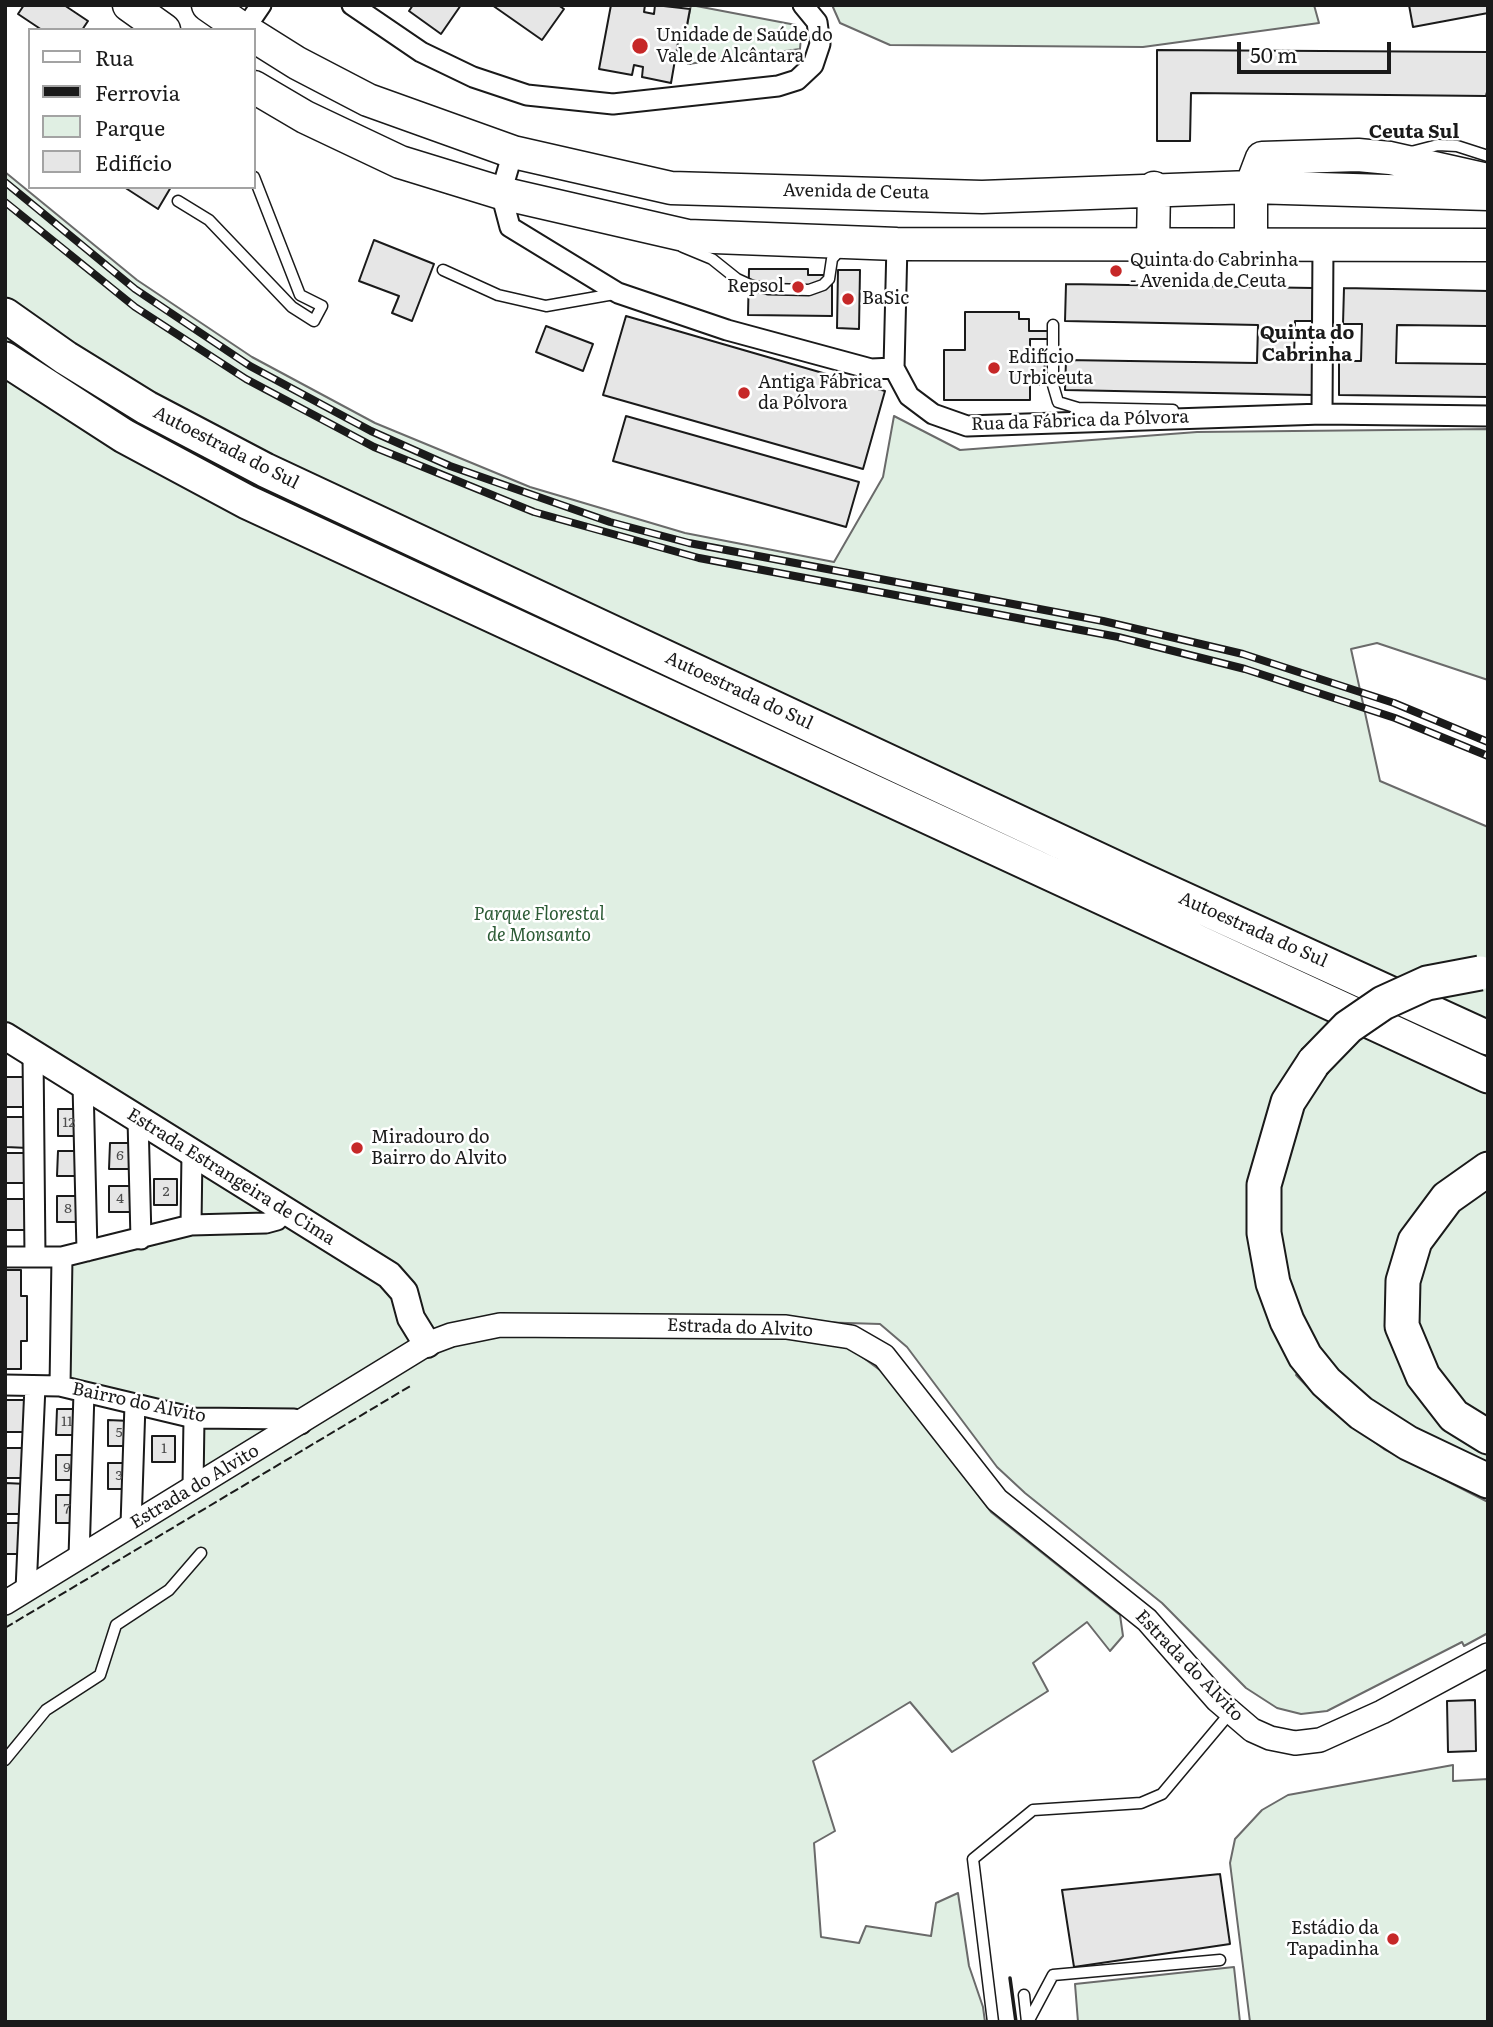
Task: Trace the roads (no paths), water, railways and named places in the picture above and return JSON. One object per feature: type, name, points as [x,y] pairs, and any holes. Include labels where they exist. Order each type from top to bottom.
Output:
[{"type":"highway","points":[[129,5],[161,28]]},
{"type":"highway","points":[[208,5],[241,28]]},
{"type":"highway","name":"Avenida de Ceuta","points":[[256,37],[297,63],[368,100],[513,152],[671,188],[982,197],[1154,188],[1251,187],[1488,194]]},
{"type":"highway","points":[[256,89],[305,117],[400,162],[501,193],[688,236],[897,244],[1251,242],[1488,245]]},
{"type":"highway","points":[[1251,242],[1251,187],[1254,172],[1262,158],[1358,155],[1390,158],[1488,180]]},
{"type":"highway","points":[[1153,244],[1154,188]]},
{"type":"highway","name":"Autoestrada do Sul","points":[[5,315],[66,358],[147,408],[265,470],[1142,880],[1488,1038]]},
{"type":"highway","name":"Autoestrada do Sul","points":[[5,359],[124,436],[247,502],[1488,1076]]},
{"type":"highway","points":[[1484,973],[1427,983],[1383,1003],[1349,1027],[1314,1062],[1289,1102],[1264,1185],[1264,1233],[1273,1283],[1287,1321],[1305,1356],[1326,1382],[1360,1413],[1408,1443],[1488,1481]]},
{"type":"highway","points":[[1488,1169],[1447,1198],[1415,1241],[1403,1281],[1402,1326],[1423,1376],[1454,1416],[1488,1437]]},
{"type":"main road","name":"Estrada Estrangeira de Cima","points":[[5,1036],[396,1281],[404,1292],[411,1318],[427,1345]]},
{"type":"street","points":[[245,28],[261,5]]},
{"type":"street","points":[[352,5],[421,52],[473,77],[527,94],[587,103],[642,103],[787,84],[797,80],[813,65],[818,55],[820,33],[817,22],[803,5]]},
{"type":"street","points":[[513,152],[501,193],[510,227],[618,293],[727,330],[870,369],[894,368],[897,244]]},
{"type":"street","points":[[1322,414],[1323,244]]},
{"type":"street","name":"Rua da Fábrica da Pólvora","points":[[894,368],[909,396],[933,414],[967,426],[1322,414],[1488,416]]},
{"type":"street","points":[[33,1053],[35,1257]]},
{"type":"street","points":[[83,1084],[87,1251]]},
{"type":"street","points":[[138,1119],[141,1239]]},
{"type":"street","points":[[191,1225],[192,1153]]},
{"type":"street","points":[[5,1257],[62,1257],[191,1225],[266,1223],[277,1220],[285,1210]]},
{"type":"street","name":"Bairro do Alvito","points":[[60,1386],[62,1257]]},
{"type":"street","name":"Estrada do Alvito","points":[[5,1603],[427,1345],[472,1329],[500,1325],[807,1328],[851,1338],[868,1345],[898,1372],[947,1440],[997,1500],[1147,1620],[1230,1713],[1252,1730],[1270,1738],[1295,1743],[1320,1740],[1487,1662]]},
{"type":"street","name":"Bairro do Alvito","points":[[5,1385],[60,1386],[194,1418],[294,1419],[300,1424]]},
{"type":"street","points":[[26,1590],[35,1386]]},
{"type":"street","points":[[79,1557],[84,1392]]},
{"type":"street","points":[[131,1525],[135,1404]]},
{"type":"street","points":[[193,1487],[194,1418]]},
{"type":"lane","points":[[1390,158],[1438,145],[1457,146],[1488,156]]},
{"type":"lane","points":[[178,201],[209,220],[292,307],[314,321],[322,306],[300,295],[256,182]]},
{"type":"lane","points":[[628,223],[712,260],[737,279],[768,289],[808,290],[823,285],[829,279],[836,252],[858,242]]},
{"type":"lane","points":[[443,270],[498,295],[546,306],[618,293]]},
{"type":"lane","points":[[1053,325],[1054,397],[1064,405],[1322,414]]},
{"type":"lane","points":[[5,1760],[46,1710],[100,1675],[116,1625],[169,1590],[201,1553]]},
{"type":"lane","points":[[993,2022],[973,1859],[1033,1810],[1141,1802],[1162,1794],[1230,1713]]},
{"type":"lane","points":[[1028,2022],[1053,1975],[1220,1960]]},
{"type":"lane","points":[[1024,1995],[1028,2022]]},
{"type":"railway","points":[[5,182],[135,289],[250,366],[371,431],[450,466],[610,522],[689,543],[1103,621],[1243,654],[1394,703],[1488,742]]},
{"type":"railway","points":[[5,202],[135,307],[246,379],[374,447],[534,512],[699,558],[1118,637],[1245,669],[1395,718],[1488,756]]},
{"type":"place","name":"Unidade de Saúde do Vale de Alcântara","points":[[640,46]]},
{"type":"place","name":"Quinta do Cabrinha - Avenida de Ceuta","points":[[1116,271]]},
{"type":"place","name":"Repsol","points":[[798,287]]},
{"type":"place","name":"BaSic","points":[[848,299]]},
{"type":"place","name":"Edifício Urbiceuta","points":[[994,368]]},
{"type":"place","name":"Antiga Fábrica da Pólvora","points":[[744,393]]},
{"type":"place","name":"Miradouro do Bairro do Alvito","points":[[357,1148]]},
{"type":"place","name":"Estádio da Tapadinha","points":[[1393,1939]]},
{"type":"district","name":"Ceuta Sul","points":[[1414,132]]},
{"type":"district","name":"Quinta do Cabrinha","points":[[1307,344]]},
{"type":"park label","name":"Parque Florestal de Monsanto","points":[[539,925]]}]
